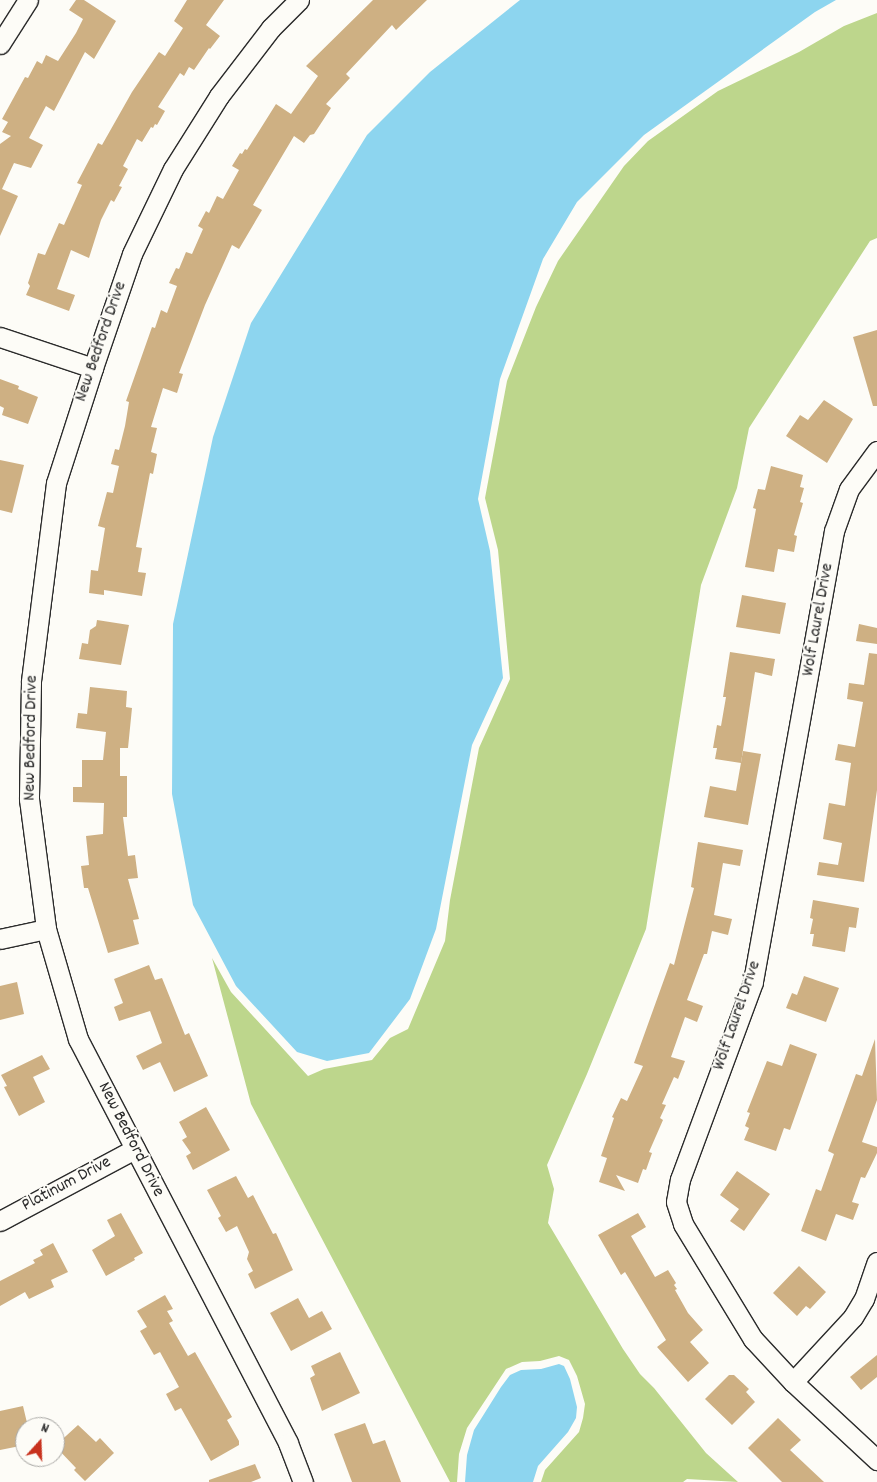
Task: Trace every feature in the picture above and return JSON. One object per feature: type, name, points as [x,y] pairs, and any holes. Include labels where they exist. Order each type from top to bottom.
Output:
[{"type":"street","points":[[0,44],[28,0]]},
{"type":"street","name":"New Bedford Drive","points":[[299,0],[271,28],[219,96],[173,169],[132,254],[92,368],[56,482],[32,682],[28,799],[46,929],[78,1039],[288,1443],[303,1482]]},
{"type":"street","points":[[0,337],[92,368]]},
{"type":"street","name":"Wolf Laurel Drive","points":[[877,451],[849,489],[834,531],[753,982],[680,1179],[676,1202],[684,1224],[753,1339],[794,1382],[877,1460]]},
{"type":"street","points":[[0,939],[46,929]]},
{"type":"street","name":"Platinum Drive","points":[[0,1221],[135,1149]]},
{"type":"street","points":[[794,1382],[853,1316],[864,1299],[877,1262]]},
{"type":"green space","points":[[877,13],[877,238],[870,241],[749,428],[737,488],[701,585],[646,929],[587,1074],[547,1165],[554,1189],[548,1223],[623,1349],[640,1374],[654,1388],[706,1453],[738,1482],[687,1479],[683,1482],[541,1482],[545,1470],[579,1432],[585,1404],[577,1376],[569,1360],[559,1356],[540,1361],[522,1362],[506,1369],[467,1428],[459,1454],[457,1482],[450,1482],[251,1104],[212,958],[231,992],[308,1076],[324,1069],[372,1060],[390,1038],[408,1029],[445,941],[450,900],[479,748],[510,679],[498,550],[485,498],[507,381],[536,307],[558,261],[624,166],[648,141],[718,91],[799,52],[844,26]]},
{"type":"water","points":[[520,0],[836,0],[815,12],[644,135],[577,202],[543,259],[500,379],[478,499],[490,551],[503,678],[472,745],[436,929],[410,999],[369,1053],[327,1061],[297,1052],[236,986],[193,905],[172,794],[173,624],[213,437],[251,323],[367,135],[430,72]]},
{"type":"water","points":[[559,1364],[564,1366],[570,1379],[577,1407],[576,1418],[568,1432],[538,1466],[533,1482],[465,1482],[467,1455],[474,1430],[510,1375],[521,1370],[541,1369]]},
{"type":"building","points":[[76,0],[84,0],[116,21],[94,59],[85,52],[54,111],[46,106],[29,138],[43,145],[31,168],[14,163],[2,189],[18,196],[0,236],[0,144],[11,136],[2,132],[8,122],[2,119],[25,77],[28,78],[37,61],[42,64],[46,55],[58,61],[76,33],[83,19],[69,10]]},
{"type":"building","points":[[187,0],[224,0],[206,25],[220,36],[194,70],[189,67],[184,76],[180,73],[158,107],[165,111],[157,125],[155,124],[153,128],[151,127],[142,142],[137,139],[123,166],[128,169],[119,186],[122,187],[114,202],[111,200],[101,220],[89,258],[71,250],[57,289],[75,295],[69,311],[26,295],[38,253],[45,255],[59,223],[64,225],[82,185],[77,183],[98,143],[102,145],[132,92],[159,52],[165,56],[183,28],[174,21]]},
{"type":"building","points":[[373,0],[427,0],[396,30],[392,25],[346,74],[350,78],[326,104],[331,108],[314,134],[310,135],[304,143],[294,136],[253,205],[262,210],[239,249],[232,245],[205,305],[179,373],[183,374],[177,393],[163,388],[151,427],[157,428],[151,452],[157,454],[153,474],[150,473],[136,547],[142,548],[138,572],[146,573],[142,596],[104,590],[104,595],[89,593],[91,570],[98,571],[105,528],[98,526],[107,492],[113,493],[119,466],[111,464],[115,449],[119,450],[125,426],[129,402],[126,401],[152,327],[155,328],[161,310],[167,313],[177,286],[169,283],[176,268],[179,269],[186,252],[192,254],[203,229],[198,226],[206,211],[209,213],[217,196],[223,199],[239,170],[232,166],[240,153],[242,154],[245,149],[247,150],[276,104],[291,114],[318,76],[306,66]]},
{"type":"building","points":[[877,330],[877,406],[873,406],[853,337]]},
{"type":"building","points":[[0,379],[19,386],[18,389],[38,397],[28,424],[2,415],[4,408],[0,406]]},
{"type":"building","points":[[824,400],[853,419],[827,463],[786,436],[800,415],[808,420]]},
{"type":"building","points":[[0,460],[24,465],[12,513],[0,510]]},
{"type":"building","points":[[771,466],[803,475],[800,487],[804,488],[800,502],[803,503],[794,535],[797,536],[794,552],[778,549],[774,572],[745,567],[756,509],[753,508],[758,489],[765,490]]},
{"type":"building","points":[[742,595],[786,603],[780,634],[736,627]]},
{"type":"building","points":[[97,620],[129,625],[121,665],[79,659],[82,643],[88,644],[90,630],[96,626]]},
{"type":"building","points":[[859,624],[877,628],[877,644],[856,641]]},
{"type":"building","points":[[730,652],[775,659],[772,676],[755,672],[741,763],[715,759],[717,748],[713,748],[717,725],[721,726],[726,697],[723,697]]},
{"type":"building","points":[[869,653],[877,654],[877,790],[864,882],[817,875],[819,862],[838,865],[842,843],[823,839],[829,803],[845,806],[851,763],[835,760],[838,744],[855,747],[863,702],[847,699],[849,683],[864,685]]},
{"type":"building","points":[[90,687],[127,691],[126,707],[132,708],[128,748],[120,748],[120,776],[127,776],[127,817],[123,817],[128,856],[135,855],[138,878],[128,879],[139,919],[133,920],[139,944],[108,953],[88,888],[84,888],[81,866],[89,865],[86,836],[103,834],[104,803],[73,802],[73,787],[82,787],[82,760],[103,760],[106,732],[76,728],[78,713],[87,714]]},
{"type":"building","points":[[743,751],[761,754],[748,825],[704,817],[710,786],[736,791]]},
{"type":"building","points":[[698,842],[743,850],[740,866],[723,863],[714,915],[732,919],[728,935],[712,931],[707,954],[704,954],[687,1000],[703,1006],[697,1022],[685,1017],[671,1057],[685,1061],[678,1079],[674,1077],[662,1104],[666,1105],[660,1118],[663,1120],[649,1152],[652,1153],[646,1170],[643,1169],[638,1183],[616,1175],[625,1191],[599,1182],[607,1158],[601,1156],[614,1118],[612,1117],[621,1098],[627,1101],[643,1066],[634,1063],[670,963],[674,965],[694,888],[691,887]]},
{"type":"building","points":[[813,900],[859,908],[856,928],[849,927],[845,952],[812,946],[814,934],[810,934],[813,919],[810,918]]},
{"type":"building","points":[[149,965],[155,980],[162,978],[185,1035],[189,1033],[208,1076],[174,1092],[160,1062],[143,1070],[136,1056],[162,1043],[150,1011],[119,1021],[114,1007],[123,1003],[114,979]]},
{"type":"building","points":[[804,976],[839,988],[826,1022],[786,1008],[792,993],[797,995]]},
{"type":"building","points":[[17,982],[24,1014],[0,1020],[0,986]]},
{"type":"building","points":[[875,1039],[877,1100],[862,1142],[877,1147],[877,1153],[865,1178],[861,1177],[852,1202],[859,1204],[853,1220],[836,1214],[826,1241],[801,1231],[816,1189],[821,1191],[834,1154],[828,1151],[856,1074],[862,1076]]},
{"type":"building","points":[[790,1044],[817,1054],[790,1130],[784,1128],[776,1151],[744,1140],[749,1128],[745,1126],[750,1113],[747,1112],[767,1061],[782,1066]]},
{"type":"building","points":[[42,1055],[50,1069],[33,1077],[45,1102],[19,1116],[4,1087],[7,1086],[1,1075]]},
{"type":"building","points":[[206,1107],[230,1150],[193,1170],[186,1156],[191,1153],[182,1140],[187,1137],[179,1122]]},
{"type":"building","points":[[737,1171],[770,1194],[744,1231],[730,1221],[739,1209],[720,1195]]},
{"type":"building","points":[[236,1176],[248,1198],[253,1195],[273,1234],[276,1233],[293,1270],[255,1289],[248,1274],[253,1271],[247,1259],[249,1252],[237,1226],[226,1232],[218,1218],[221,1216],[207,1190]]},
{"type":"building","points":[[121,1213],[143,1253],[134,1258],[135,1260],[106,1276],[92,1250],[115,1236],[107,1220]]},
{"type":"building","points":[[638,1213],[646,1227],[631,1236],[655,1277],[668,1270],[676,1283],[674,1285],[677,1289],[675,1290],[688,1313],[703,1330],[690,1342],[709,1363],[688,1382],[657,1347],[666,1340],[625,1272],[621,1275],[598,1235]]},
{"type":"building","points":[[53,1243],[68,1272],[51,1280],[54,1287],[29,1299],[25,1292],[0,1306],[0,1281],[35,1263],[33,1260],[43,1255],[40,1250]]},
{"type":"building","points":[[799,1266],[826,1292],[810,1309],[806,1306],[797,1316],[773,1293]]},
{"type":"building","points":[[165,1295],[173,1309],[167,1311],[173,1321],[169,1323],[188,1356],[195,1352],[232,1417],[227,1420],[239,1441],[239,1445],[211,1461],[181,1408],[175,1411],[166,1394],[179,1387],[160,1352],[154,1355],[140,1331],[147,1327],[137,1311]]},
{"type":"building","points":[[298,1298],[309,1318],[322,1311],[332,1329],[291,1351],[270,1313]]},
{"type":"building","points":[[340,1352],[360,1393],[322,1411],[310,1378],[315,1375],[311,1366]]},
{"type":"building","points":[[877,1355],[877,1377],[861,1390],[850,1377]]},
{"type":"building","points":[[729,1375],[734,1375],[749,1389],[746,1392],[755,1402],[732,1425],[705,1399]]},
{"type":"building","points":[[23,1406],[26,1417],[15,1417],[15,1447],[0,1450],[0,1411]]},
{"type":"building","points":[[778,1418],[801,1440],[790,1450],[824,1482],[782,1482],[748,1448]]},
{"type":"building","points":[[365,1423],[373,1444],[385,1440],[401,1482],[352,1482],[334,1434]]},
{"type":"building","points":[[78,1425],[96,1442],[100,1438],[114,1453],[85,1481],[74,1470],[76,1468],[65,1456],[65,1437]]},
{"type":"building","points":[[255,1464],[261,1478],[251,1482],[209,1482],[209,1480]]}]
